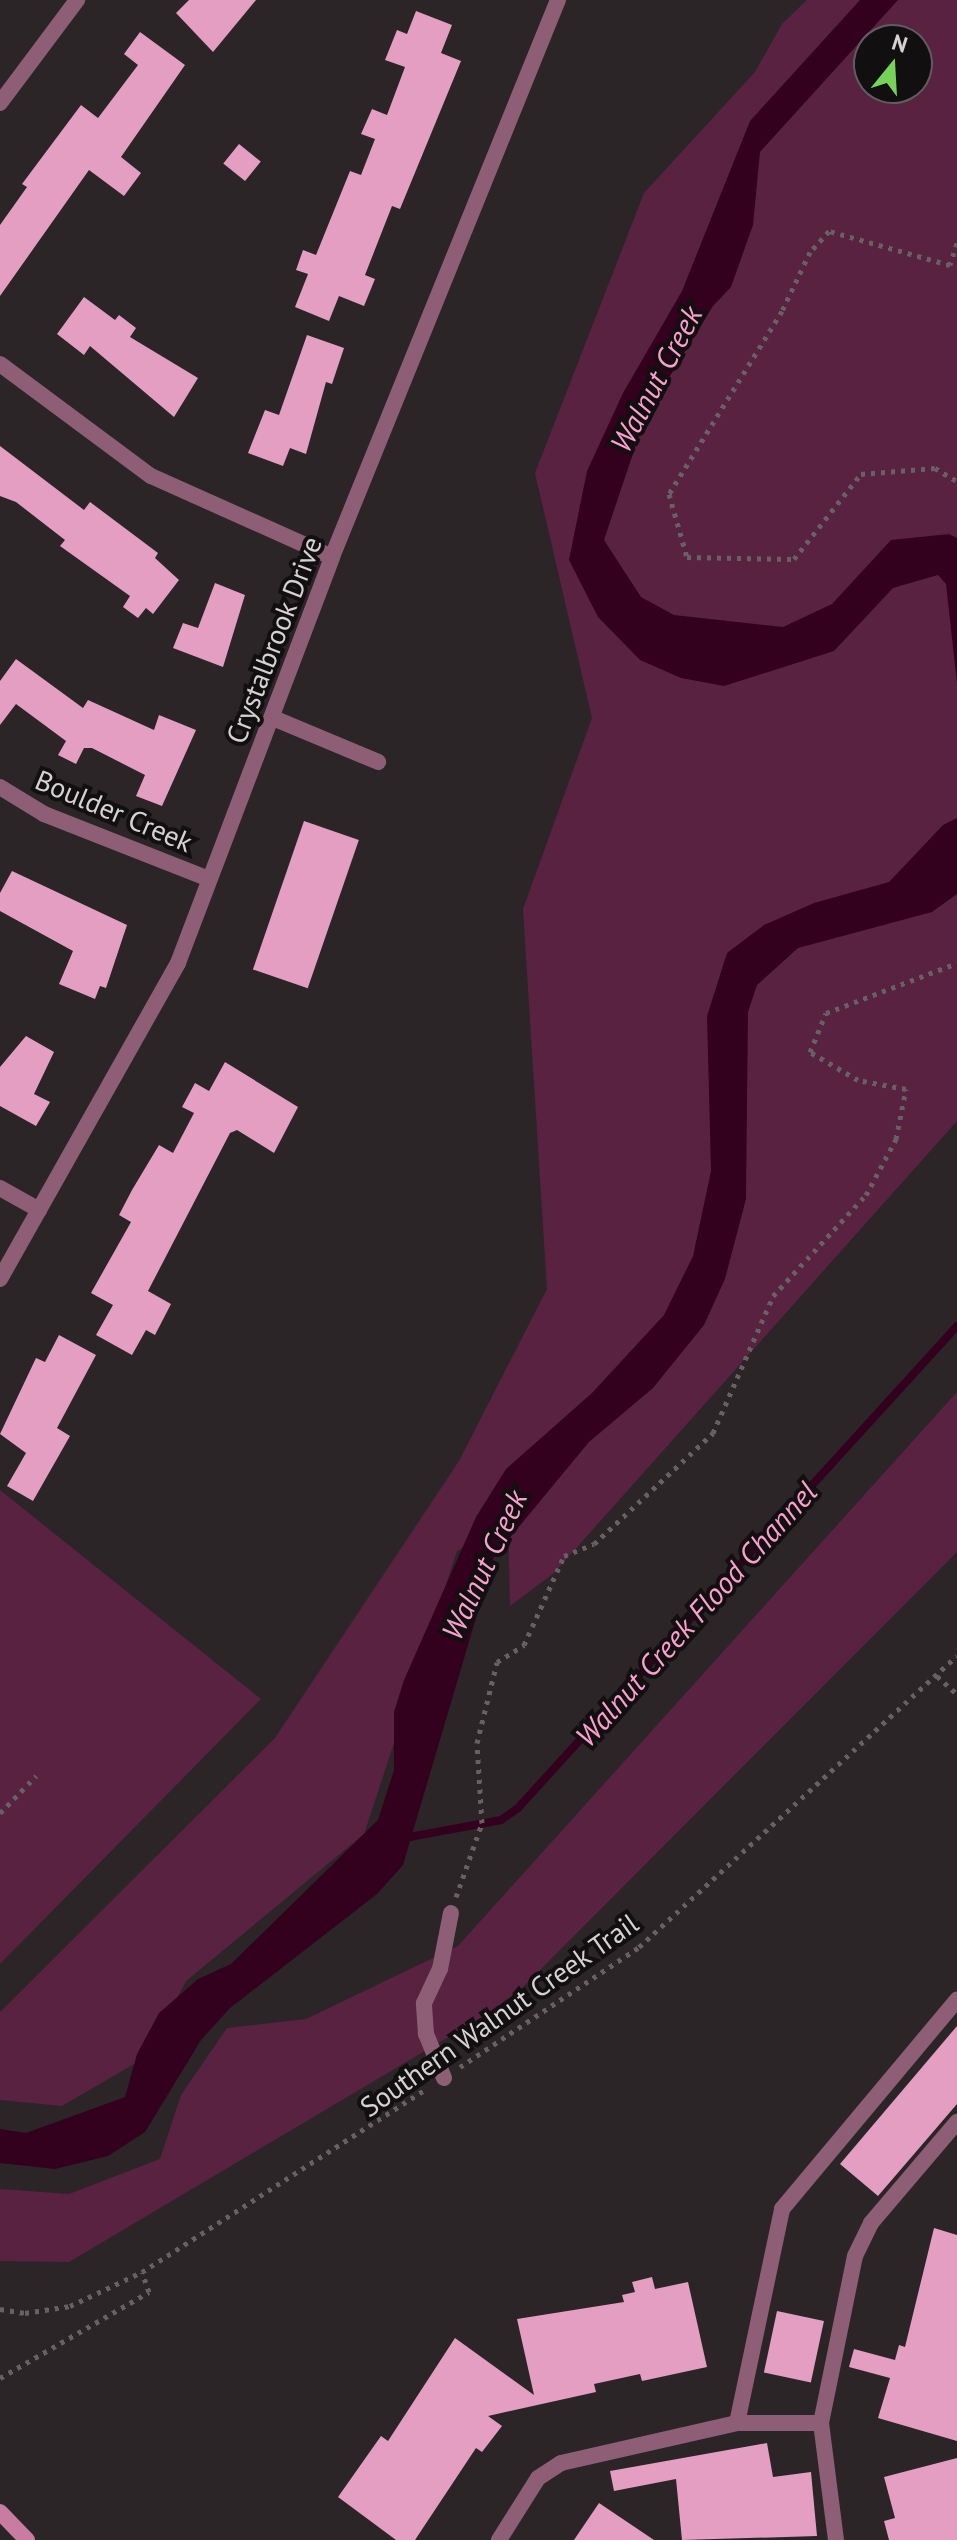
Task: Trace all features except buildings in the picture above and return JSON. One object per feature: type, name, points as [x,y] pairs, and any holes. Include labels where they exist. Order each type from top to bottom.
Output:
[{"type":"main road","points":[[0,2512],[27,2540]]},
{"type":"street","points":[[0,103],[77,0]]},
{"type":"street","name":"Crystalbrook Drive","points":[[0,1279],[143,1034],[209,879],[332,557],[558,0]]},
{"type":"street","points":[[0,364],[151,476],[332,557]]},
{"type":"street","points":[[273,718],[378,762]]},
{"type":"street","name":"Boulder Creek","points":[[0,787],[81,831],[209,879]]},
{"type":"street","points":[[0,1188],[39,1210]]},
{"type":"street","points":[[444,2078],[426,2034],[424,2003],[440,1969],[451,1913]]},
{"type":"street","points":[[737,2423],[782,2209],[957,2000]]},
{"type":"street","points":[[836,2540],[821,2423],[861,2237],[957,2122]]},
{"type":"street","points":[[499,2540],[538,2478],[561,2463],[737,2423],[821,2423]]},
{"type":"path","points":[[957,243],[950,265],[829,231],[810,252],[782,311],[669,494],[687,557],[794,559],[861,474],[935,468],[957,481]]},
{"type":"path","points":[[451,1913],[482,1823],[477,1743],[497,1662],[524,1645],[564,1556],[594,1544],[713,1433],[773,1296],[866,1195],[896,1139],[906,1089],[858,1080],[810,1052],[826,1013],[957,963]]},
{"type":"path","name":"Southern Walnut Creek Trail","points":[[0,2309],[25,2313],[70,2306],[142,2272],[301,2176],[639,1947],[957,1656]]},
{"type":"path","points":[[937,1676],[957,1694]]},
{"type":"path","points":[[0,1813],[36,1776]]},
{"type":"path","points":[[0,2378],[149,2292],[142,2272]]},
{"type":"shaded area","points":[[807,0],[957,0],[957,1121],[554,1573],[510,1606],[508,1522],[457,1551],[364,1834],[186,1981],[146,2057],[62,2106],[0,2100],[0,2012],[275,1738],[459,1461],[547,1289],[523,909],[592,718],[535,473],[644,193],[755,72],[782,24]]},
{"type":"shaded area","points":[[957,1392],[957,1552],[509,2001],[69,2262],[0,2261],[0,2189],[69,2194],[160,2159],[181,2095],[227,2028],[306,2019],[458,1946]]},
{"type":"shaded area","points":[[0,1490],[261,1699],[0,1964]]},
{"type":"water","name":"Walnut Creek","points":[[860,0],[898,0],[876,24],[853,24],[853,50],[760,152],[753,225],[731,287],[713,306],[646,415],[604,540],[641,597],[674,615],[783,627],[832,604],[891,540],[949,534],[957,538],[957,683],[946,584],[938,575],[893,588],[834,651],[724,686],[681,678],[640,660],[598,617],[569,560],[587,471],[623,393],[682,291],[750,121]]},
{"type":"water","name":"Walnut Creek","points":[[957,818],[957,894],[932,912],[798,948],[757,985],[748,1012],[746,1199],[725,1279],[704,1325],[653,1388],[589,1442],[494,1557],[403,1865],[377,1894],[230,2008],[201,2040],[145,2132],[108,2156],[55,2169],[0,2163],[0,2129],[26,2133],[125,2097],[137,2054],[159,2013],[198,1979],[231,1964],[378,1820],[394,1770],[394,1712],[404,1680],[476,1517],[506,1469],[592,1393],[664,1315],[693,1256],[711,1171],[707,1016],[727,953],[764,925],[814,903],[889,882],[943,825]]},
{"type":"waterway","name":"Walnut Creek Flood Channel","points":[[404,1838],[501,1820],[518,1808],[957,1326]]}]
